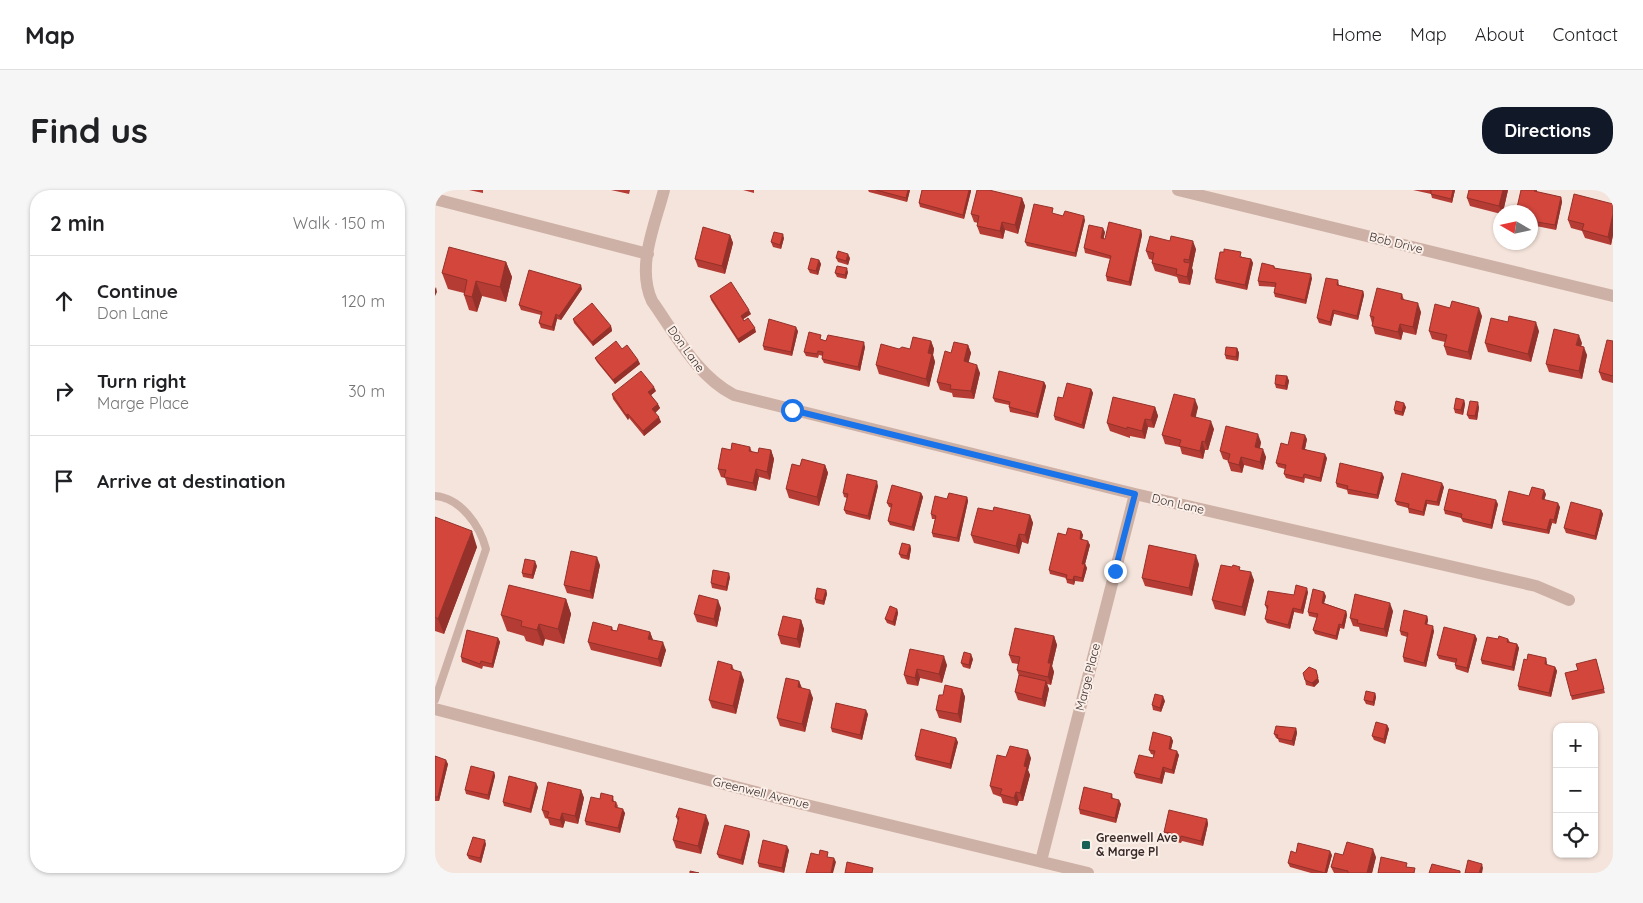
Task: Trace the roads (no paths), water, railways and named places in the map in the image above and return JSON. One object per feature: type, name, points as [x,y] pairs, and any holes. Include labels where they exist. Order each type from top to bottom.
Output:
[{"type":"street","points":[[435,199],[648,254],[664,190]]},
{"type":"street","name":"Bob Drive","points":[[1178,190],[1613,296]]},
{"type":"street","name":"Don Lane","points":[[648,254],[645,278],[652,301],[705,375],[719,387],[735,395],[1135,494],[1537,586],[1569,600]]},
{"type":"street","name":"Marge Place","points":[[1041,861],[1135,494]]},
{"type":"street","name":"Greenwell Avenue","points":[[435,709],[795,802],[1088,873]]},
{"type":"lane","points":[[435,496],[455,503],[467,514],[482,536],[485,549],[435,700]]},
{"type":"place","name":"Greenwell Ave & Marge Pl","points":[[1086,845]]}]
